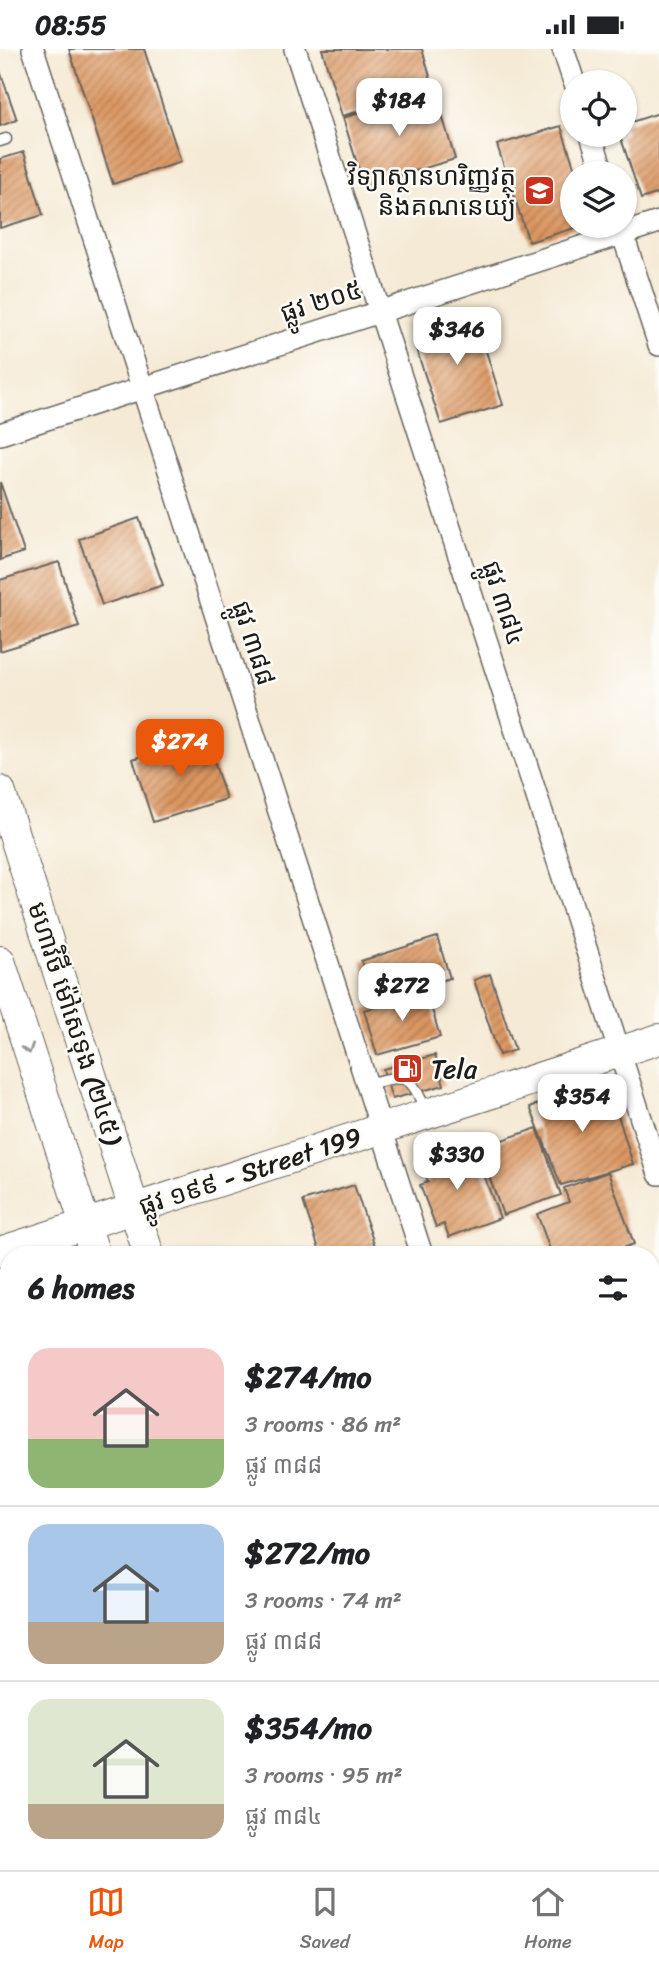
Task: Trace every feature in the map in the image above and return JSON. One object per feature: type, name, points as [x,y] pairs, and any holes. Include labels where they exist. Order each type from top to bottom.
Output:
[{"type":"main road","name":"មហាវិថី ម៉ៅសេទុង (២៤៥)","points":[[0,791],[146,1246]]},
{"type":"main road","name":"មហាវិថី ម៉ៅសេទុង (២៤៥)","points":[[0,961],[91,1246]]},
{"type":"main road","name":"ផ្លូវ ១៩៩ - Street 199","points":[[18,1246],[659,1039]]},
{"type":"street","name":"ផ្លូវ ៣៨៨","points":[[33,49],[419,1246]]},
{"type":"street","name":"ផ្លូវ ៣៨៤","points":[[295,49],[659,1172]]},
{"type":"street","points":[[563,49],[570,70]]},
{"type":"street","name":"ផ្លូវ ២០៥","points":[[637,227],[659,222]]},
{"type":"street","name":"ផ្លូវ ២០៥","points":[[0,434],[598,238]]},
{"type":"street","points":[[625,238],[659,345]]},
{"type":"lane","points":[[367,1084],[399,1077],[407,1079],[414,1085],[428,1114]]},
{"type":"building","points":[[69,49],[144,49],[181,162],[113,184]]},
{"type":"building","points":[[322,49],[422,49],[434,90],[342,116]]},
{"type":"building","points":[[0,71],[17,120],[0,126]]},
{"type":"building","points":[[435,91],[455,159],[364,186],[343,118]]},
{"type":"building","points":[[659,113],[659,193],[641,199],[637,187],[637,161],[629,161],[624,147],[637,147],[637,120]]},
{"type":"building","points":[[560,126],[560,147],[568,147],[572,161],[560,161],[560,232],[529,242],[497,145]]},
{"type":"building","points":[[24,152],[43,215],[0,228],[0,159]]},
{"type":"building","points":[[473,310],[503,405],[441,424],[414,342],[418,327]]},
{"type":"building","points":[[0,482],[24,552],[0,560]]},
{"type":"building","points":[[139,518],[163,585],[102,605],[79,539]]},
{"type":"building","points":[[59,562],[79,627],[0,651],[0,580]]},
{"type":"building","points":[[206,736],[226,799],[153,822],[133,759]]},
{"type":"building","points":[[437,937],[450,978],[375,1001],[361,961]]},
{"type":"building","points":[[490,974],[515,1050],[499,1055],[474,980]]},
{"type":"building","points":[[427,992],[440,1037],[377,1055],[364,1010]]},
{"type":"building","points":[[435,1055],[444,1085],[392,1099],[383,1069]]},
{"type":"building","points":[[591,1084],[613,1099],[633,1164],[561,1185],[530,1107]]},
{"type":"building","points":[[537,1128],[561,1195],[503,1215],[479,1148]]},
{"type":"building","points":[[454,1148],[457,1156],[474,1150],[500,1218],[449,1237],[444,1224],[436,1227],[420,1185],[428,1182],[420,1160]]},
{"type":"building","points":[[608,1172],[634,1244],[549,1246],[537,1214],[569,1202],[564,1188]]},
{"type":"building","points":[[354,1185],[375,1246],[318,1246],[303,1201]]},
{"type":"place","name":"វិទ្យាស្ថានហរិញ្ញវត្ថុ និងគណនេយ្យ","points":[[539,191]]},
{"type":"place","name":"Tela","points":[[408,1069]]}]
